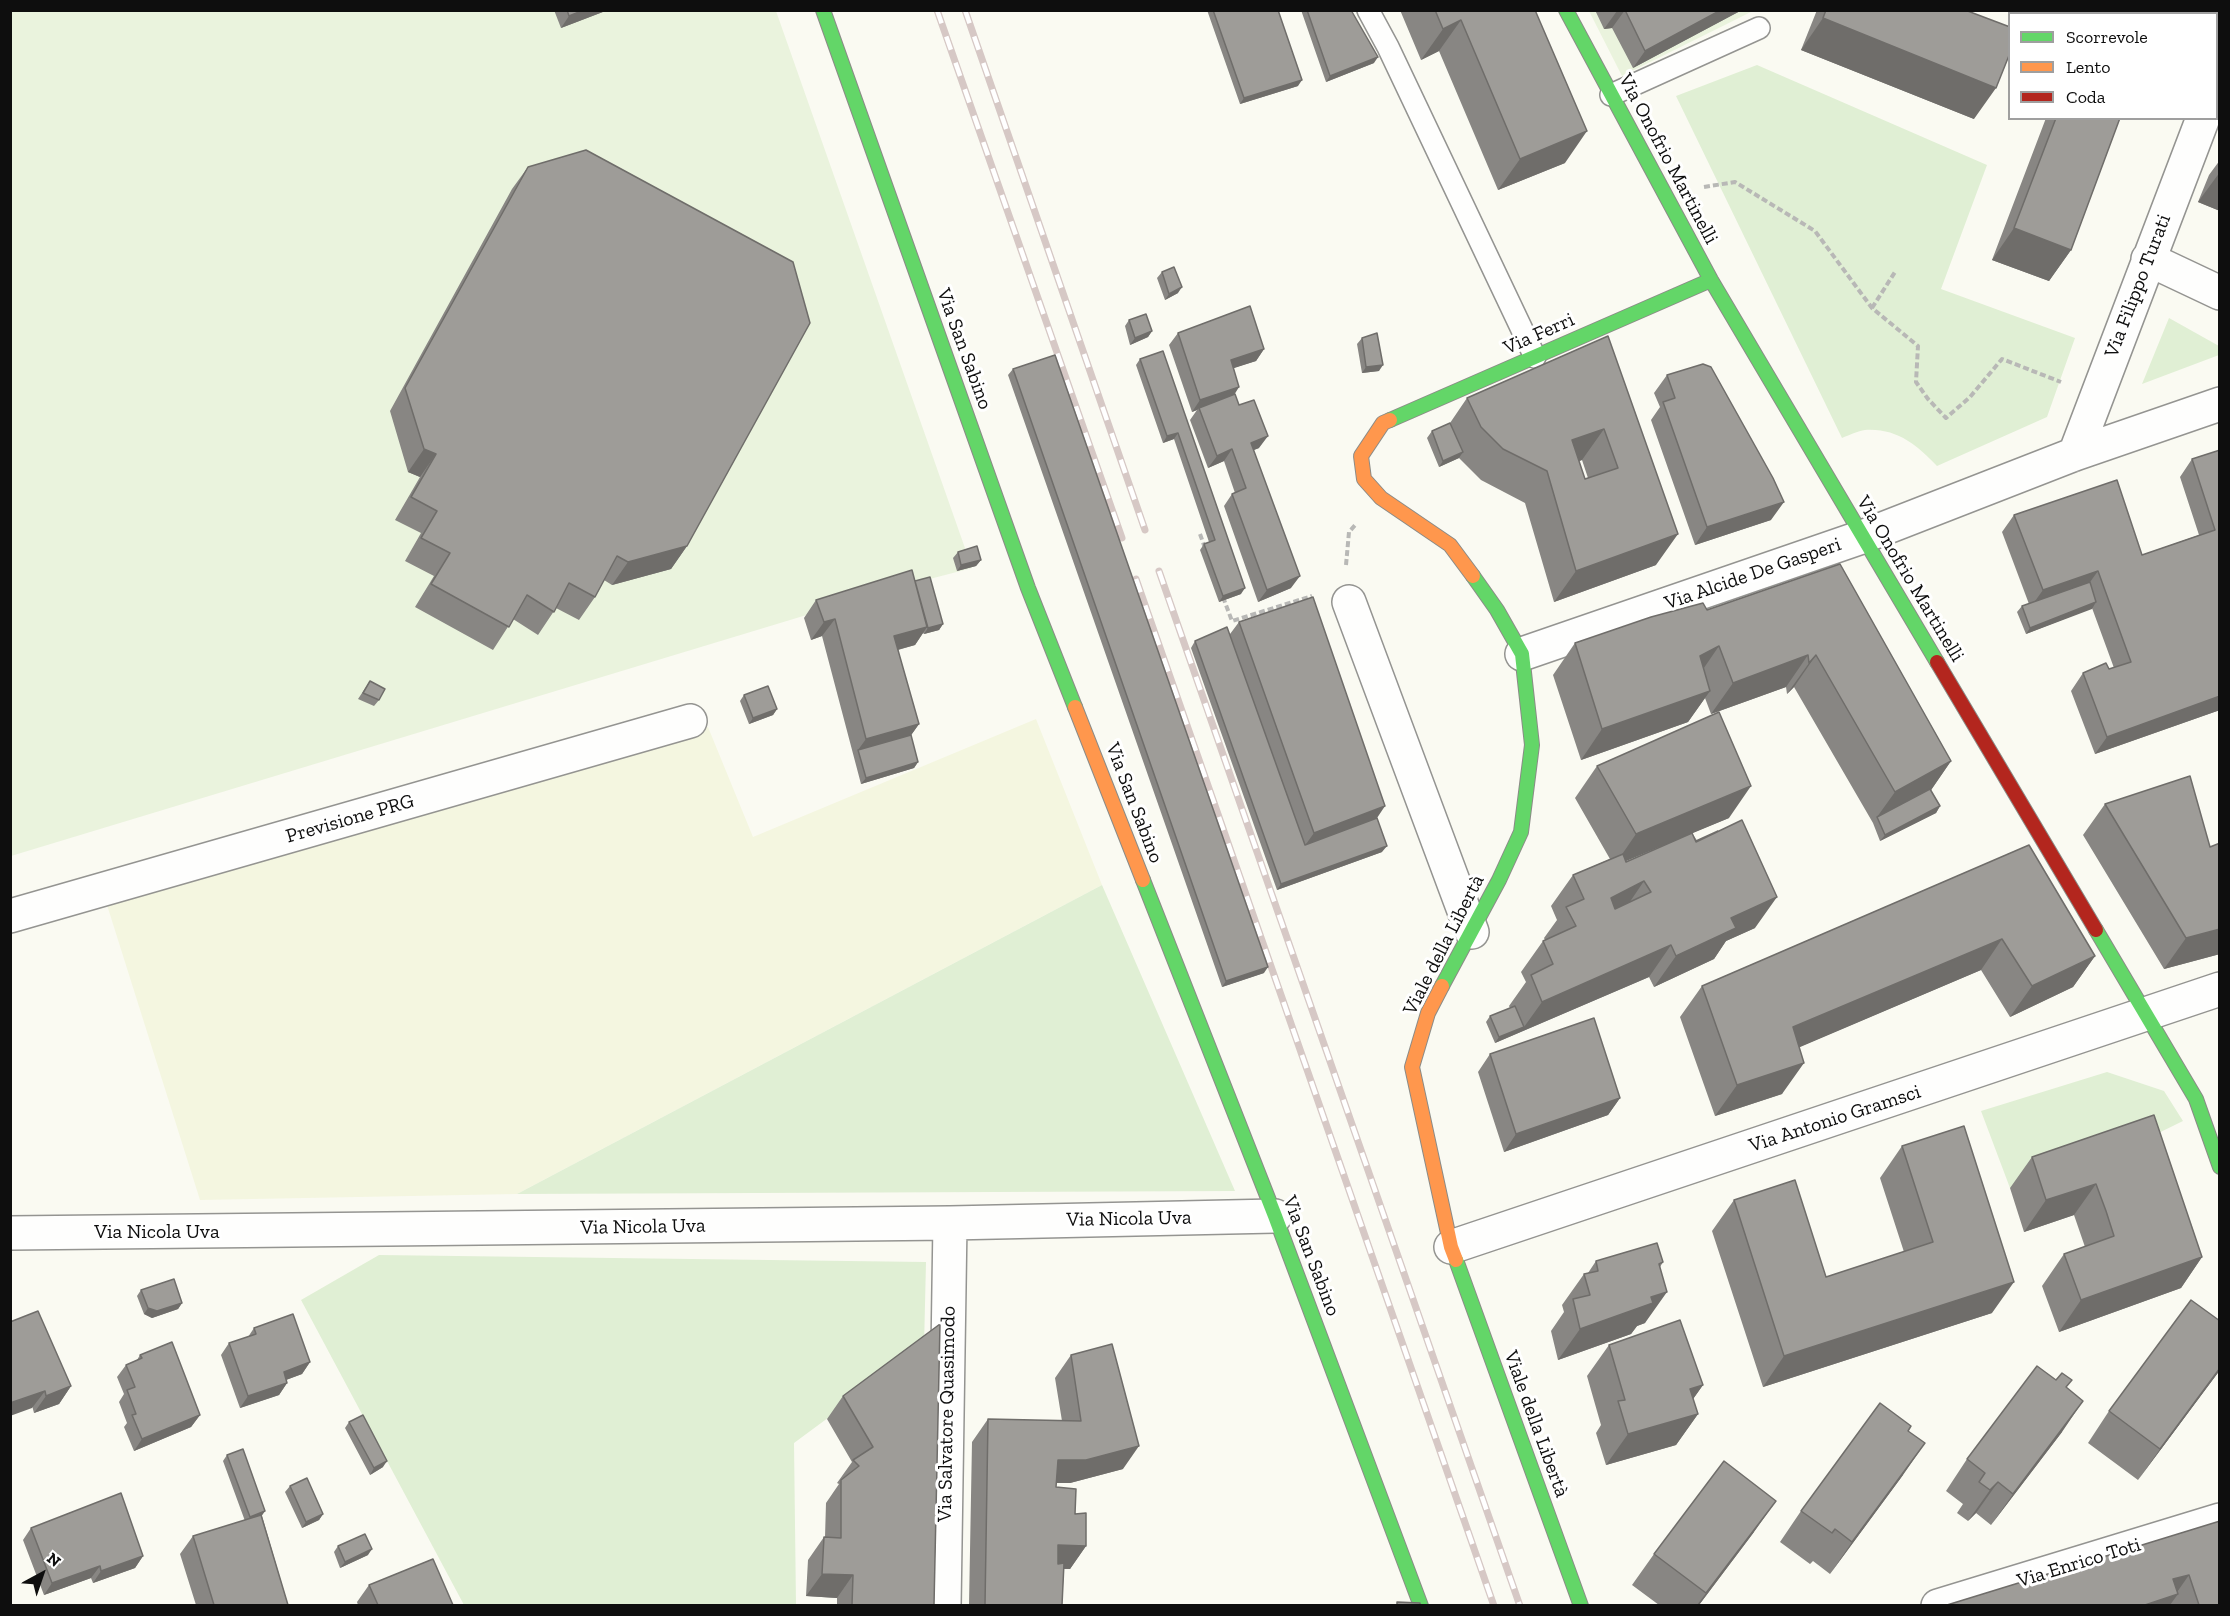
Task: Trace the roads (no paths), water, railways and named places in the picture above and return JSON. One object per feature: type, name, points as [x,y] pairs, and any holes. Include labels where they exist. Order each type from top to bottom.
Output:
[{"type":"street","name":"Via San Sabino","points":[[823,10],[1028,588],[1275,1216],[1421,1605]]},
{"type":"street","name":"Via Onofrio Martinelli","points":[[1566,10],[1711,280],[2196,1099],[2220,1167]]},
{"type":"street","name":"Via Filippo Turati","points":[[2074,454],[2203,120]]},
{"type":"street","points":[[2148,259],[2220,293]]},
{"type":"street","name":"Via Ferri","points":[[1383,423],[1711,280]]},
{"type":"street","name":"Via Alcide De Gasperi","points":[[1522,654],[1862,537],[2074,454],[2220,404]]},
{"type":"street","name":"Viale della Libertà","points":[[1383,423],[1361,456],[1364,479],[1381,498],[1450,545],[1497,610],[1522,654],[1532,745],[1521,832],[1472,932],[1428,1013],[1412,1067],[1451,1247],[1581,1605]]},
{"type":"street","points":[[1346,594],[1472,932]]},
{"type":"street","name":"Previsione PRG","points":[[10,916],[690,721]]},
{"type":"street","name":"Via Antonio Gramsci","points":[[1451,1247],[2220,989]]},
{"type":"street","name":"Via Nicola Uva","points":[[10,1233],[950,1223],[1275,1216]]},
{"type":"street","name":"Via Salvatore Quasimodo","points":[[944,1605],[950,1223]]},
{"type":"street","name":"Via Enrico Toti","points":[[1938,1605],[2220,1520]]},
{"type":"lane","points":[[1368,10],[1388,47],[1535,357]]},
{"type":"lane","points":[[1611,95],[1759,28]]},
{"type":"railway","points":[[937,10],[1122,538]]},
{"type":"railway","points":[[965,10],[1145,530]]},
{"type":"railway","points":[[1159,571],[1520,1606]]},
{"type":"railway","points":[[1136,579],[1494,1606]]}]
